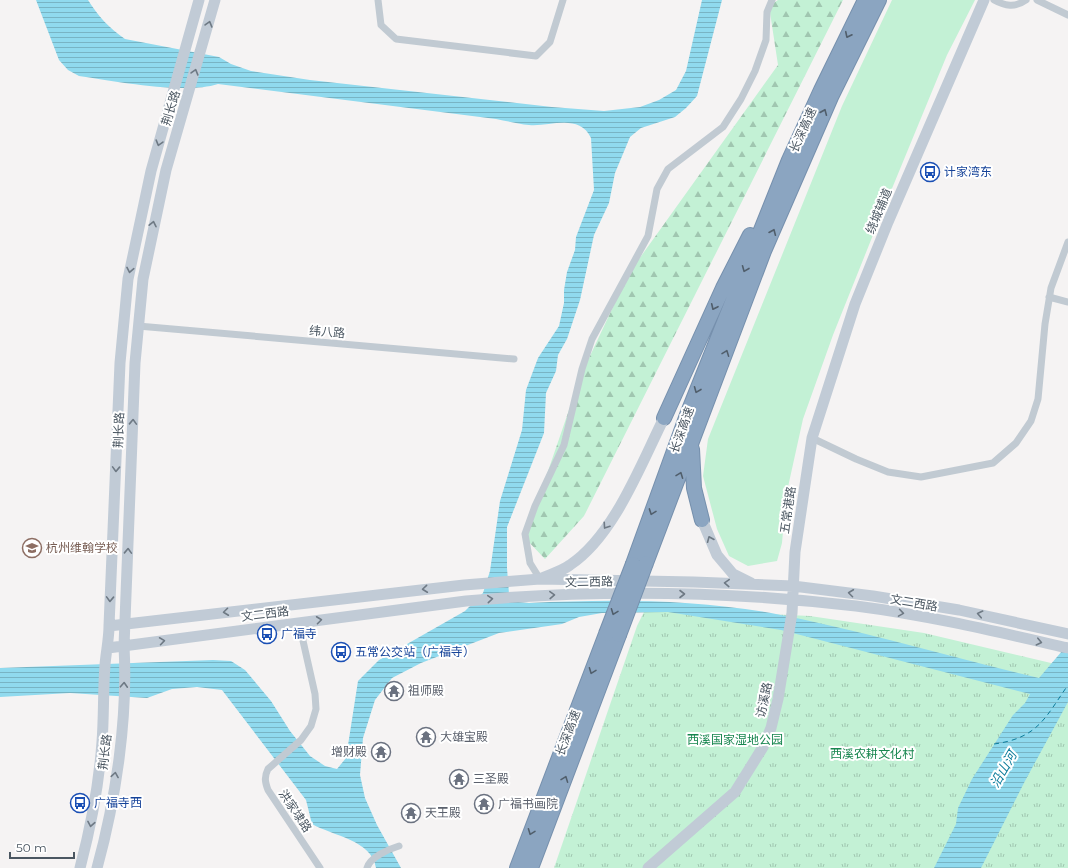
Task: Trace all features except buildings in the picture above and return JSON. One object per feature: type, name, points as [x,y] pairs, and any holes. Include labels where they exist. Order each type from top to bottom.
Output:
[{"type":"highway","name":"长深高速","points":[[640,564],[687,415],[789,160],[865,0]]},
{"type":"highway","name":"长深高速","points":[[517,868],[640,564],[692,444],[764,252],[831,97],[878,0]]},
{"type":"highway","points":[[664,418],[723,288],[789,160]]},
{"type":"highway","points":[[692,444],[694,488],[702,520]]},
{"type":"highway","name":"长深高速","points":[[531,868],[612,635]]},
{"type":"main road","name":"荆长路","points":[[80,868],[90,829],[98,783],[104,702],[105,664],[108,648],[120,363],[128,279],[151,171],[198,0]]},
{"type":"main road","name":"荆长路","points":[[97,868],[105,839],[120,745],[125,664],[124,646],[135,363],[143,279],[153,225],[166,170],[215,0]]},
{"type":"main road","name":"绕城辅道","points":[[812,438],[856,304],[888,222],[984,0]]},
{"type":"main road","points":[[540,579],[570,566],[592,547],[623,502],[664,418]]},
{"type":"main road","name":"五常港路","points":[[794,586],[795,552],[812,438]]},
{"type":"main road","points":[[702,520],[717,555],[733,574],[755,585]]},
{"type":"main road","name":"文二西路","points":[[109,626],[464,585],[540,579],[794,586],[910,601],[1018,622],[1068,634]]},
{"type":"main road","name":"访溪路","points":[[648,868],[735,792],[763,748],[776,708],[788,643],[794,586]]},
{"type":"main road","name":"文二西路","points":[[108,648],[466,601],[584,594],[691,594],[793,600],[856,606],[907,614],[1068,648]]},
{"type":"street","points":[[378,0],[381,25],[396,39],[536,56],[550,42],[562,0]]},
{"type":"street","points":[[540,579],[530,563],[525,534],[534,506],[564,445],[582,369],[592,339],[648,236],[657,189],[668,169],[723,127],[741,99],[755,71],[766,40],[767,12],[772,0]]},
{"type":"street","points":[[994,0],[1008,6],[1019,5],[1026,0]]},
{"type":"street","points":[[1040,1],[1068,15]]},
{"type":"street","points":[[812,438],[856,460],[888,472],[921,477],[992,463],[1016,443],[1031,421],[1038,399],[1049,297],[1058,266],[1068,242]]},
{"type":"street","points":[[1049,297],[1068,302]]},
{"type":"street","name":"纬八路","points":[[138,326],[514,359]]},
{"type":"street","name":"洪家埭路","points":[[298,623],[315,694],[316,709],[311,726],[301,740],[273,764],[265,774],[265,782],[268,790],[320,868]]},
{"type":"street","points":[[367,868],[371,860],[396,847]]},
{"type":"green space","points":[[778,0],[843,0],[584,516],[545,559],[525,538],[581,375],[629,273],[778,65],[769,6]]},
{"type":"green space","points":[[892,0],[975,0],[947,55],[879,220],[833,335],[803,419],[786,496],[782,543],[777,561],[748,566],[729,556],[717,529],[703,476],[708,439],[842,106]]},
{"type":"green space","name":"西溪国家湿地公园","points":[[646,608],[810,616],[924,633],[1068,667],[1068,868],[554,868],[637,626]]},
{"type":"water","name":"沿山河","points":[[36,0],[88,0],[104,21],[125,39],[219,57],[231,64],[251,71],[310,80],[552,107],[604,111],[640,107],[659,100],[676,90],[686,71],[702,0],[722,0],[697,96],[675,117],[641,128],[630,137],[615,173],[609,203],[594,235],[580,300],[567,339],[558,355],[556,371],[546,393],[544,433],[507,527],[507,568],[509,594],[518,602],[529,603],[650,601],[741,608],[838,627],[1039,678],[1068,644],[1068,702],[1025,781],[981,868],[934,868],[956,824],[958,808],[972,779],[1013,715],[1025,703],[1030,694],[781,630],[668,612],[602,613],[579,617],[562,624],[499,633],[421,663],[392,678],[375,700],[363,738],[360,775],[365,798],[377,825],[401,868],[376,868],[373,859],[360,845],[312,824],[306,800],[222,690],[197,687],[172,689],[147,698],[70,693],[0,697],[0,668],[213,660],[231,661],[245,670],[271,701],[290,731],[310,756],[325,766],[337,769],[346,758],[358,681],[379,660],[465,611],[483,593],[490,571],[500,501],[522,430],[526,390],[538,358],[559,326],[564,303],[564,290],[567,272],[575,250],[576,237],[594,190],[591,138],[586,130],[572,123],[529,125],[496,119],[218,84],[204,87],[169,88],[79,76],[68,70],[59,60]]},
{"type":"ferry route","points":[[994,744],[1021,737],[1039,725],[1068,685]]},
{"type":"place","name":"计家湾东","points":[[930,172]]},
{"type":"place","name":"杭州维翰学校","points":[[32,548]]},
{"type":"place","name":"广福寺","points":[[267,634]]},
{"type":"place","name":"五常公交站（广福寺）","points":[[341,652]]},
{"type":"place","name":"祖师殿","points":[[394,691]]},
{"type":"place","name":"大雄宝殿","points":[[426,737]]},
{"type":"place","name":"增财殿","points":[[381,752]]},
{"type":"place","name":"三圣殿","points":[[459,779]]},
{"type":"place","name":"广福寺西","points":[[80,803]]},
{"type":"place","name":"广福书画院","points":[[484,804]]},
{"type":"place","name":"天王殿","points":[[411,813]]},
{"type":"park label","name":"西溪农耕文化村","points":[[872,754]]}]
